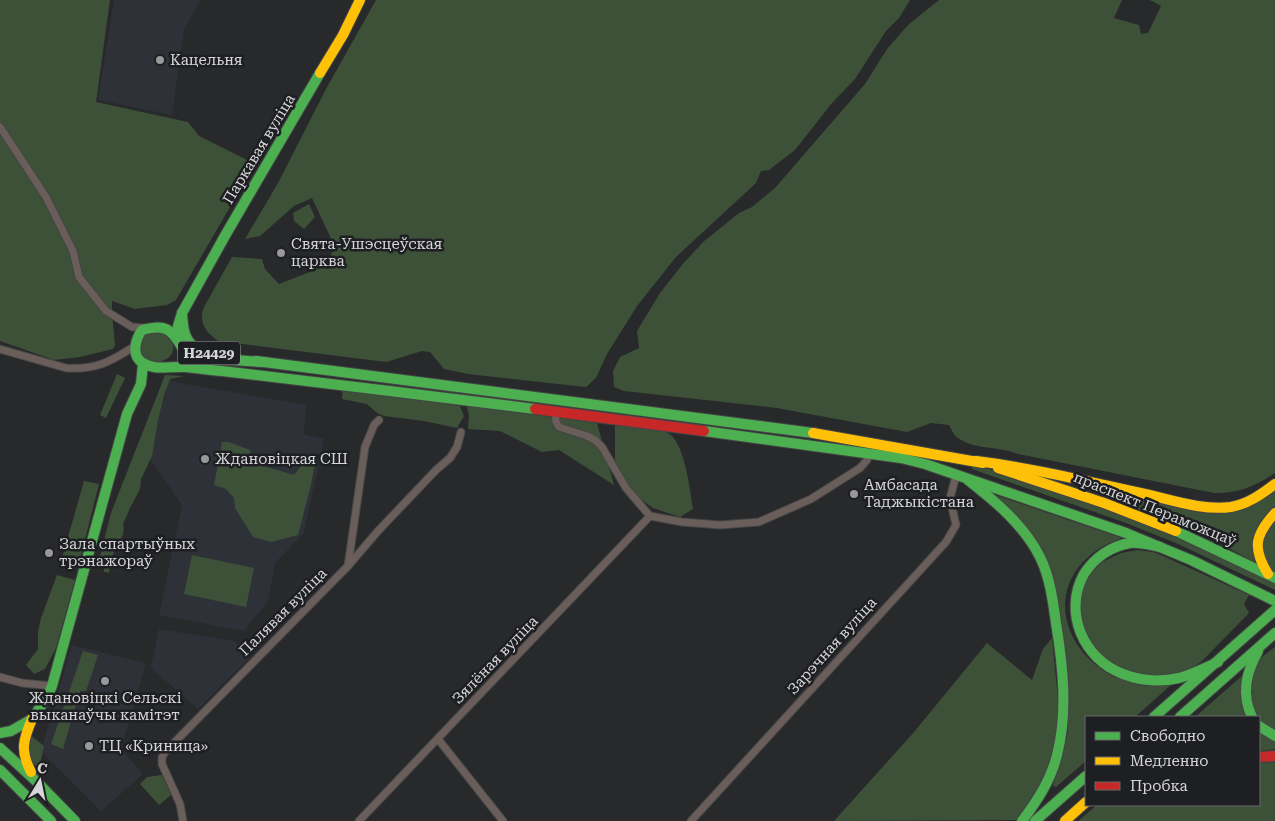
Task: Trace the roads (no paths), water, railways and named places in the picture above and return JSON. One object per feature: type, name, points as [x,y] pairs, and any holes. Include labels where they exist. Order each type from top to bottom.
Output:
[{"type":"main road","name":"Паркавая вуліца","points":[[178,341],[179,322],[182,313],[226,234],[343,35],[360,0]]},
{"type":"main road","name":"Паркавая вуліца","points":[[162,326],[168,324],[182,313]]},
{"type":"main road","name":"Н24429","points":[[182,313],[183,330],[186,339],[192,347],[204,353],[264,362]]},
{"type":"main road","name":"Н24429","points":[[36,781],[24,759],[25,733],[52,686],[127,414],[141,384],[160,367],[173,360],[176,355],[178,341],[169,330],[162,326],[147,328],[136,346],[141,384]]},
{"type":"main road","points":[[178,341],[189,354],[264,362]]},
{"type":"main road","name":"Н24429","points":[[136,346],[160,367]]},
{"type":"main road","name":"праспект Пераможцаў","points":[[264,362],[813,433],[973,461],[1074,491],[1126,510],[1210,546],[1271,576]]},
{"type":"main road","points":[[160,367],[184,367],[338,384],[555,411],[779,440],[916,462],[1104,524],[1160,547],[1275,601]]},
{"type":"main road","points":[[1022,821],[1031,811],[1046,785],[1055,764],[1061,741],[1064,713],[1063,688],[1052,590],[1039,556],[1026,535],[1001,507],[968,480],[966,468],[973,461],[1006,464],[1218,507],[1247,502],[1275,484]]},
{"type":"main road","points":[[1271,576],[1260,563],[1256,547],[1258,535],[1275,513]]},
{"type":"main road","points":[[1160,547],[1131,543],[1106,552],[1090,565],[1078,584],[1074,604],[1074,615],[1082,638],[1103,663],[1115,671],[1142,680],[1170,680],[1185,677],[1218,662]]},
{"type":"main road","points":[[1155,716],[1275,610]]},
{"type":"main road","points":[[1181,716],[1275,633]]},
{"type":"main road","points":[[1252,716],[1246,703],[1245,680],[1253,659],[1263,642]]},
{"type":"main road","name":"Н24429","points":[[0,732],[11,731],[32,718]]},
{"type":"main road","points":[[1260,727],[1275,736]]},
{"type":"main road","points":[[0,748],[75,821]]},
{"type":"main road","points":[[1260,757],[1275,756]]},
{"type":"main road","points":[[0,770],[51,821]]},
{"type":"main road","points":[[1035,821],[1085,777]]},
{"type":"main road","points":[[1065,821],[1085,803]]},
{"type":"street","points":[[0,126],[46,197],[72,251],[79,277],[101,307],[136,346],[100,365],[76,368],[66,368],[0,349]]},
{"type":"street","points":[[555,411],[556,422],[559,427],[587,436],[595,440],[602,447],[626,488],[650,516],[682,522],[720,525],[759,522],[811,499],[860,468],[867,460],[869,453]]},
{"type":"street","points":[[348,566],[365,447],[374,425],[380,420]]},
{"type":"street","name":"Палявая вуліца","points":[[184,821],[180,804],[162,764],[162,757],[165,752],[348,566],[384,524],[450,458],[457,447],[461,432]]},
{"type":"street","name":"Зарэчная вуліца","points":[[691,821],[946,542],[956,525],[950,498],[956,476]]},
{"type":"street","name":"Зялёная вуліца","points":[[359,821],[650,516]]},
{"type":"street","points":[[0,677],[22,683],[52,686]]},
{"type":"street","points":[[438,739],[503,821]]},
{"type":"place","name":"Кацельня","points":[[160,60]]},
{"type":"place","name":"Свята-Ушэсцеўская царква","points":[[281,253]]},
{"type":"place","name":"Ждановіцкая СШ","points":[[205,459]]},
{"type":"place","name":"Амбасада Таджыкістана","points":[[854,494]]},
{"type":"place","name":"Зала спартыўных трэнажораў","points":[[49,553]]},
{"type":"place","name":"Ждановіцкі Сельскі выканаўчы камітэт","points":[[105,681]]},
{"type":"place","name":"ТЦ «Криница»","points":[[89,746]]}]
